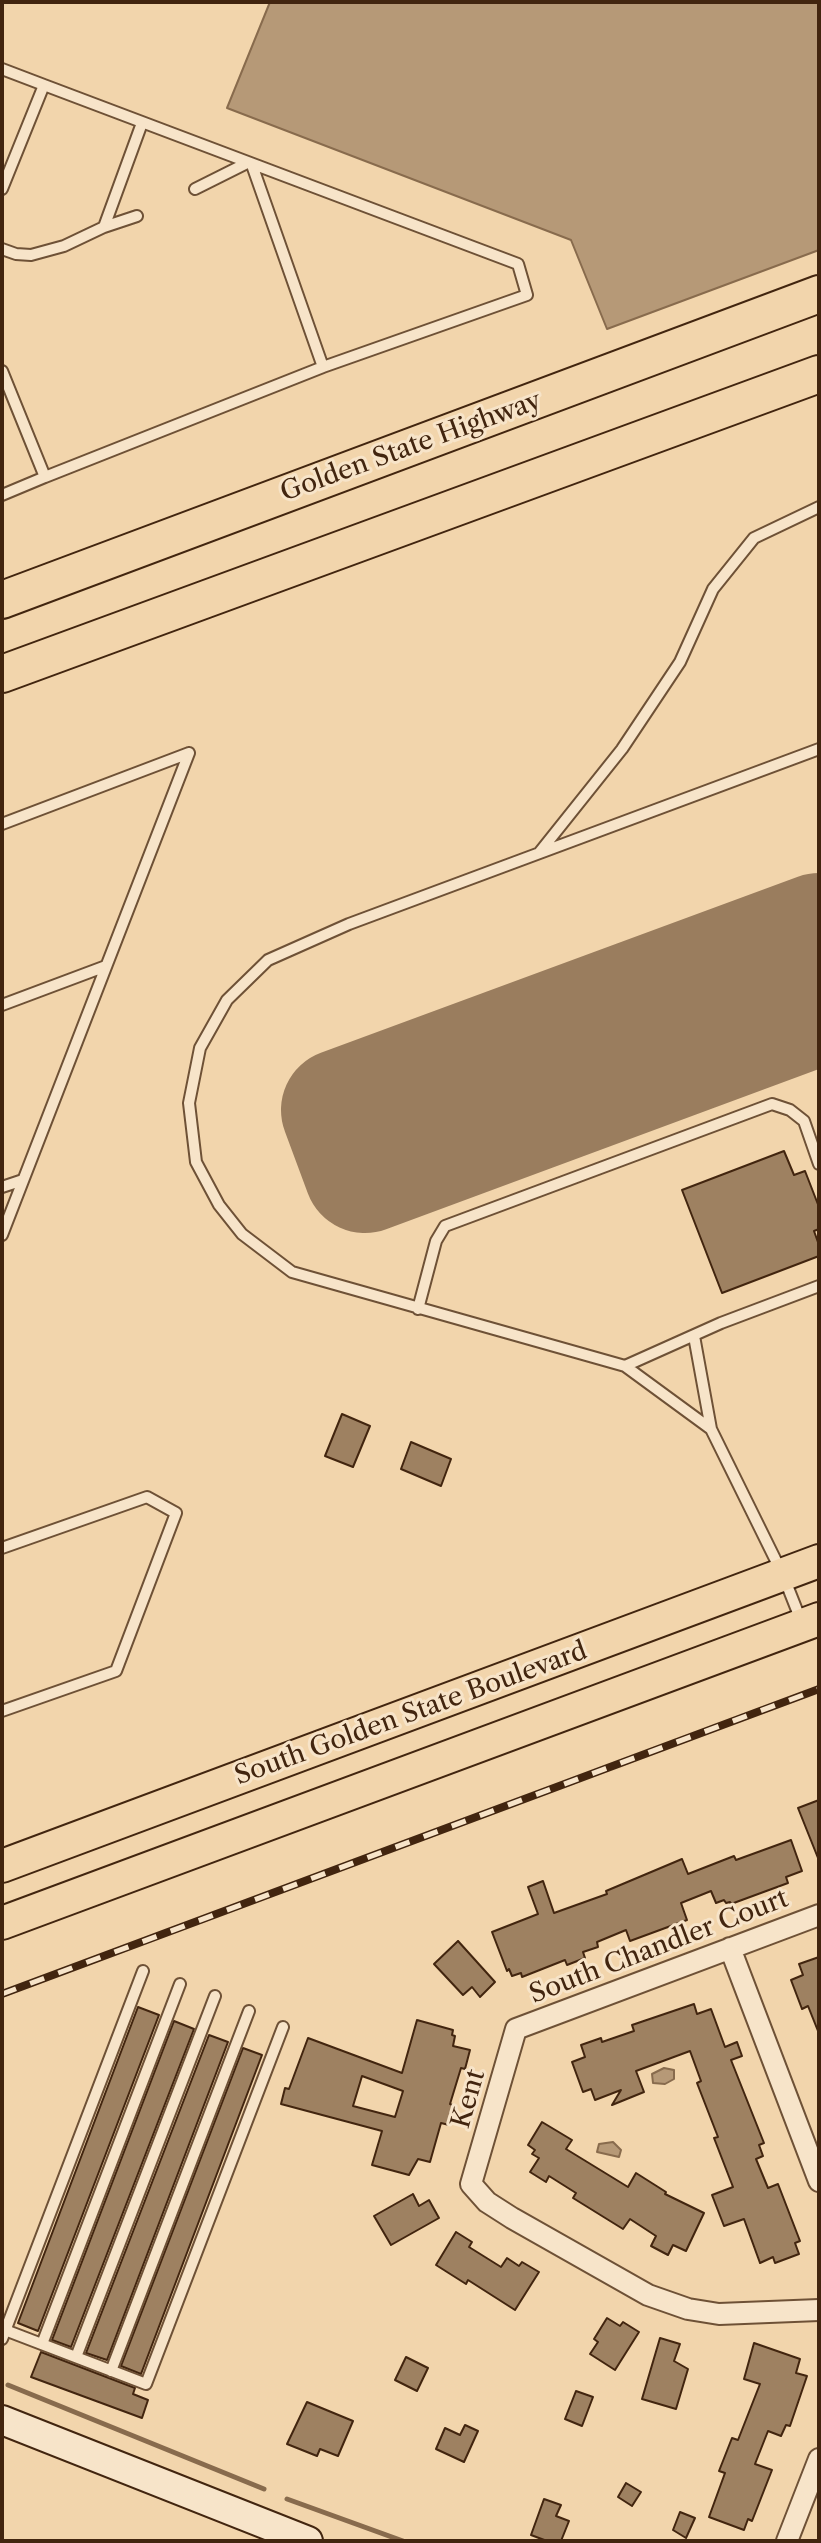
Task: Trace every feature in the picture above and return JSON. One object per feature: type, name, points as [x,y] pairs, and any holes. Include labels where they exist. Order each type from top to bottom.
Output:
[{"type":"highway","name":"Golden State Highway","points":[[2,600],[819,294]]},
{"type":"highway","points":[[2,674],[819,374]]},
{"type":"main road","name":"South Golden State Boulevard","points":[[2,1866],[819,1561]]},
{"type":"main road","name":"South Golden State Boulevard","points":[[2,1923],[811,1622]]},
{"type":"street","name":"South Chandler Court","points":[[516,2029],[819,1915]]},
{"type":"street","points":[[730,1948],[819,2181]]},
{"type":"street","name":"Kent","points":[[516,2029],[471,2184],[487,2202],[648,2295],[688,2309],[719,2314],[819,2310]]},
{"type":"street","points":[[2,2420],[308,2541]]},
{"type":"street","points":[[787,2541],[819,2459]]},
{"type":"lane","points":[[2,69],[518,264],[527,295],[323,367],[2,495]]},
{"type":"lane","points":[[2,189],[44,85]]},
{"type":"lane","points":[[104,227],[142,123]]},
{"type":"lane","points":[[195,189],[249,164]]},
{"type":"lane","points":[[249,164],[323,367]]},
{"type":"lane","points":[[2,249],[31,255],[64,246],[137,216]]},
{"type":"lane","points":[[2,371],[45,477]]},
{"type":"lane","points":[[538,854],[622,749],[680,662],[713,589],[754,538],[819,507]]},
{"type":"lane","points":[[711,1429],[625,1366],[292,1272],[242,1234],[219,1205],[196,1162],[189,1103],[200,1048],[227,1000],[268,960],[349,924],[819,749]]},
{"type":"lane","points":[[2,824],[189,753],[2,1235]]},
{"type":"lane","points":[[2,1005],[106,966]]},
{"type":"lane","points":[[418,1309],[436,1241],[445,1226],[772,1104],[790,1110],[804,1121],[819,1164]]},
{"type":"lane","points":[[2,1187],[23,1180]]},
{"type":"lane","points":[[625,1366],[721,1323],[819,1286]]},
{"type":"lane","points":[[694,1336],[711,1429],[783,1575],[811,1622]]},
{"type":"lane","points":[[2,1548],[147,1497],[176,1513],[116,1671],[2,1711]]},
{"type":"lane","points":[[143,1971],[4,2334],[42,2344],[146,2384],[283,2027]]},
{"type":"lane","points":[[42,2344],[180,1984]]},
{"type":"lane","points":[[76,2357],[215,1996]]},
{"type":"lane","points":[[111,2371],[249,2011]]},
{"type":"shaded area","points":[[270,2],[819,2],[819,250],[607,329],[571,240],[227,108]]},
{"type":"shaded area","points":[[664,2068],[674,2070],[674,2079],[665,2084],[653,2083],[652,2074]]},
{"type":"shaded area","points":[[613,2142],[621,2150],[619,2157],[597,2152],[599,2144]]},
{"type":"building","points":[[784,1151],[794,1175],[805,1171],[819,1207],[819,1229],[814,1231],[819,1256],[722,1293],[682,1190]]},
{"type":"building","points":[[342,1414],[370,1426],[353,1467],[325,1456]]},
{"type":"building","points":[[411,1442],[451,1459],[441,1486],[401,1469]]},
{"type":"building","points":[[819,1800],[819,1858],[818,1858],[798,1808]]},
{"type":"building","points":[[791,1840],[802,1871],[786,1877],[788,1883],[731,1904],[724,1900],[716,1903],[711,1891],[681,1903],[687,1920],[630,1941],[626,1930],[597,1942],[598,1947],[583,1952],[585,1958],[567,1965],[565,1960],[522,1977],[521,1973],[512,1976],[509,1969],[507,1971],[492,1932],[538,1914],[528,1887],[543,1881],[554,1913],[607,1894],[606,1891],[682,1859],[688,1874],[734,1856],[736,1860]]},
{"type":"building","points":[[458,1941],[495,1982],[480,1997],[472,1987],[463,1995],[434,1964]]},
{"type":"building","points":[[819,1957],[818,2031],[808,2006],[802,2009],[791,1980],[803,1975],[799,1964]]},
{"type":"building","points":[[694,2004],[697,2014],[711,2009],[725,2047],[737,2042],[742,2056],[731,2060],[764,2143],[759,2145],[763,2156],[756,2159],[768,2188],[778,2184],[800,2241],[795,2243],[799,2254],[775,2263],[773,2257],[760,2263],[744,2219],[724,2226],[712,2195],[733,2187],[714,2138],[718,2137],[697,2083],[701,2081],[690,2051],[636,2071],[644,2092],[612,2105],[621,2090],[595,2100],[591,2089],[583,2092],[572,2062],[585,2057],[581,2045],[601,2038],[602,2042],[634,2031],[632,2025]]},
{"type":"building","points":[[138,2007],[159,2015],[38,2331],[18,2323]]},
{"type":"building","points":[[417,2020],[453,2030],[453,2046],[470,2050],[450,2104],[455,2106],[449,2125],[441,2123],[430,2162],[418,2159],[409,2175],[372,2165],[382,2131],[281,2104],[308,2038],[402,2073]],"holes":[[[362,2076],[403,2091],[395,2117],[353,2106]]]},
{"type":"building","points":[[174,2021],[194,2029],[71,2347],[52,2340]]},
{"type":"building","points":[[209,2035],[228,2042],[107,2360],[86,2353]]},
{"type":"building","points":[[243,2048],[262,2055],[141,2374],[121,2366]]},
{"type":"building","points":[[542,2122],[572,2140],[566,2149],[628,2187],[636,2173],[665,2194],[704,2213],[686,2251],[673,2245],[668,2255],[651,2246],[656,2236],[630,2219],[623,2229],[573,2198],[576,2193],[549,2176],[546,2182],[530,2172],[539,2158],[532,2154],[535,2150],[528,2145]]},
{"type":"building","points":[[413,2194],[419,2206],[429,2200],[439,2218],[391,2245],[374,2216]]},
{"type":"building","points":[[456,2232],[472,2242],[469,2247],[501,2267],[507,2258],[519,2266],[522,2262],[539,2272],[515,2310],[468,2280],[466,2284],[436,2265]]},
{"type":"building","points":[[607,2318],[620,2326],[623,2322],[639,2332],[615,2370],[590,2354],[598,2342],[594,2339]]},
{"type":"building","points":[[660,2338],[680,2344],[674,2361],[688,2369],[676,2409],[642,2399]]},
{"type":"building","points":[[754,2343],[800,2359],[796,2373],[807,2376],[790,2426],[786,2425],[781,2436],[768,2431],[755,2464],[772,2470],[752,2521],[748,2519],[744,2530],[709,2517],[725,2473],[719,2471],[732,2438],[738,2440],[760,2384],[744,2379]]},
{"type":"building","points":[[41,2352],[135,2388],[133,2394],[148,2400],[142,2418],[31,2377]]},
{"type":"building","points":[[406,2357],[428,2368],[417,2391],[395,2380]]},
{"type":"building","points":[[576,2391],[593,2397],[582,2426],[565,2419]]},
{"type":"building","points":[[307,2402],[353,2421],[338,2456],[320,2449],[317,2456],[287,2444]]},
{"type":"building","points":[[465,2425],[478,2431],[464,2462],[436,2449],[445,2428],[460,2435]]},
{"type":"building","points":[[626,2483],[641,2492],[632,2506],[618,2497]]},
{"type":"building","points":[[544,2499],[561,2505],[556,2516],[569,2521],[561,2541],[547,2541],[531,2535]]},
{"type":"building","points":[[680,2512],[695,2518],[686,2538],[673,2530]]},
{"type":"waterway","points":[[8,2385],[264,2489]]},
{"type":"waterway","points":[[287,2499],[403,2541]]},
{"type":"runway","points":[[819,934],[342,1110],[365,1172],[819,1004]]},
{"type":"railway","points":[[2,1994],[819,1689]]}]
